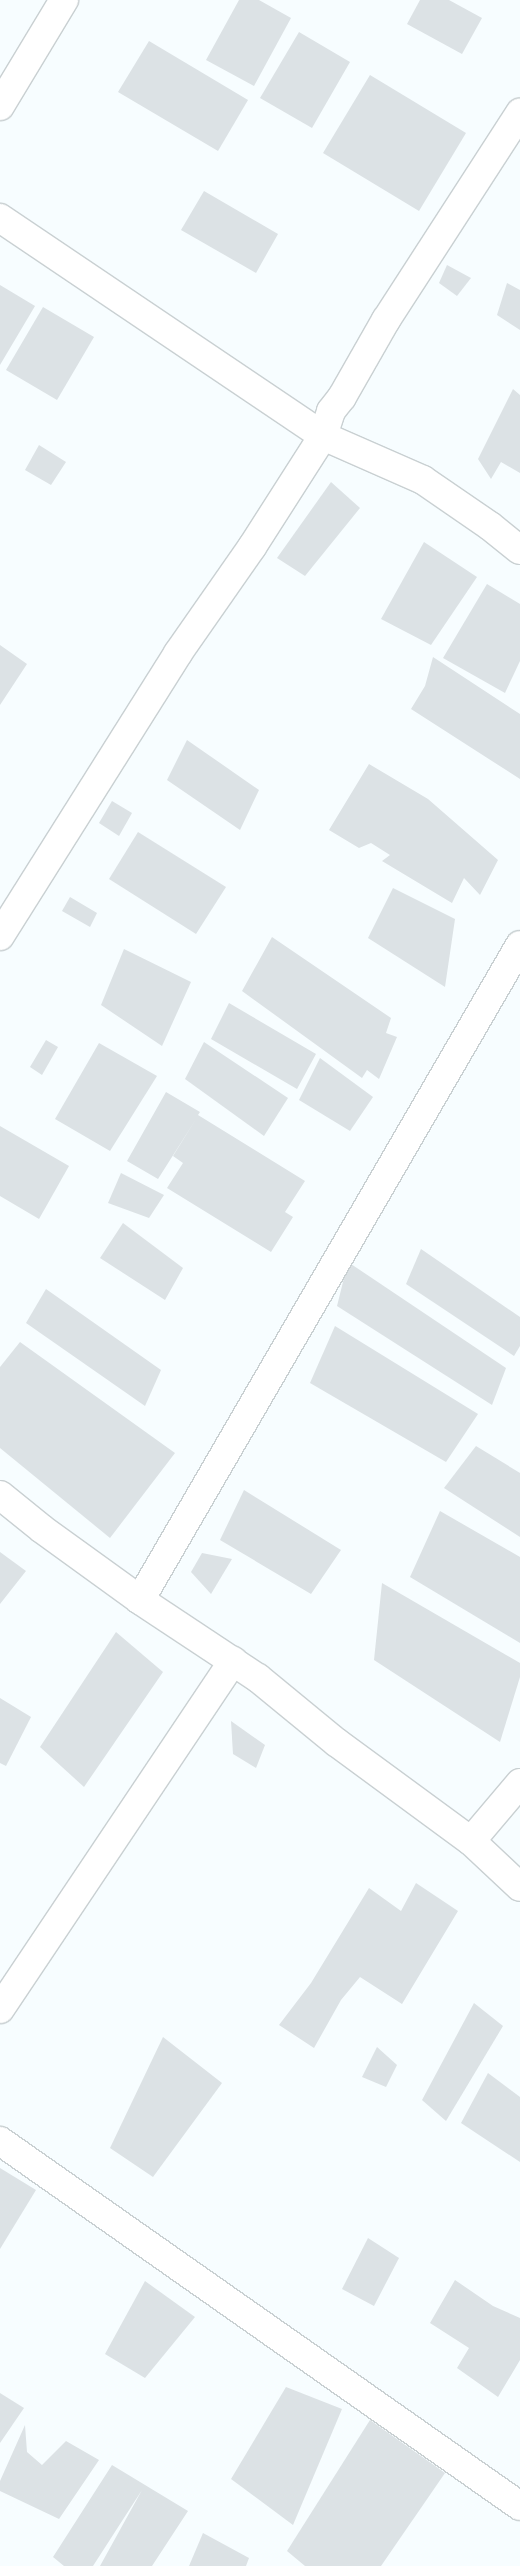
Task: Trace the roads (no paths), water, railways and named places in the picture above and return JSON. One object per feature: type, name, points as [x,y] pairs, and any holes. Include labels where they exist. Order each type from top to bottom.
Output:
[{"type":"street","points":[[0,106],[64,0]]},
{"type":"street","points":[[0,936],[178,653],[252,547],[322,436],[331,411],[342,397],[386,320],[520,113]]},
{"type":"street","points":[[0,218],[322,436],[423,480],[490,526],[520,550]]},
{"type":"street","points":[[140,1600],[520,945]]},
{"type":"street","points":[[0,1495],[140,1600],[258,1678],[336,1742],[471,1841],[520,1888]]},
{"type":"street","points":[[0,2009],[233,1661]]},
{"type":"street","points":[[471,1841],[520,1783]]},
{"type":"street","points":[[0,2141],[520,2506]]}]
